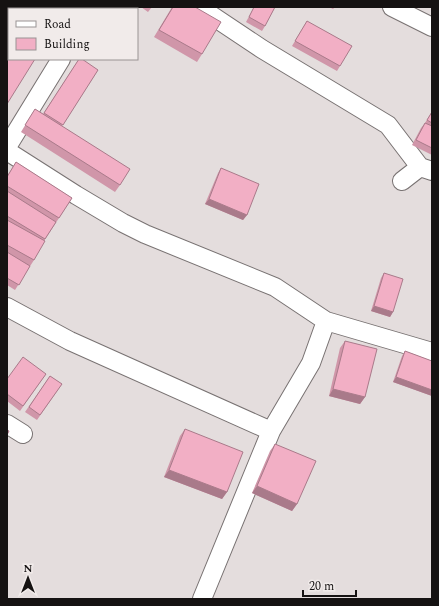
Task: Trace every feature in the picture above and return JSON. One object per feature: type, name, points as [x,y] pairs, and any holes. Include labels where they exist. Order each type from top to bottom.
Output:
[{"type":"street","points":[[199,7],[262,49],[388,125],[426,169],[402,181]]},
{"type":"street","points":[[392,7],[432,27]]},
{"type":"street","points":[[7,147],[59,60]]},
{"type":"street","points":[[7,151],[76,195],[145,234],[275,287],[326,321],[432,352]]},
{"type":"street","points":[[7,307],[70,341],[271,431]]},
{"type":"street","points":[[202,599],[271,431],[311,363],[326,321]]},
{"type":"street","points":[[7,424],[22,434]]},
{"type":"building","points":[[173,7],[195,7],[221,22],[202,54],[159,30]]},
{"type":"building","points":[[254,7],[275,7],[265,26],[249,17]]},
{"type":"building","points":[[307,21],[352,46],[340,66],[295,41]]},
{"type":"building","points":[[7,42],[8,60],[34,60],[7,104]]},
{"type":"building","points":[[78,60],[83,60],[98,70],[63,125],[44,113]]},
{"type":"building","points":[[35,109],[130,169],[120,185],[25,125]]},
{"type":"building","points":[[432,112],[432,123],[427,120]]},
{"type":"building","points":[[425,123],[432,126],[432,148],[416,140]]},
{"type":"building","points":[[16,162],[72,198],[59,218],[7,186],[7,177]]},
{"type":"building","points":[[221,168],[259,184],[247,215],[209,199]]},
{"type":"building","points":[[7,191],[56,222],[45,239],[7,216]]},
{"type":"building","points":[[7,220],[45,241],[34,260],[7,245]]},
{"type":"building","points":[[7,252],[30,266],[19,285],[7,278]]},
{"type":"building","points":[[384,273],[403,279],[393,312],[374,306]]},
{"type":"building","points":[[345,341],[377,349],[365,397],[333,389]]},
{"type":"building","points":[[405,351],[432,361],[432,390],[396,377]]},
{"type":"building","points":[[23,357],[46,374],[23,406],[7,394],[7,379]]},
{"type":"building","points":[[50,376],[62,384],[40,415],[29,407]]},
{"type":"building","points":[[185,429],[243,452],[227,492],[169,470]]},
{"type":"building","points":[[275,444],[316,461],[297,504],[257,486]]}]
